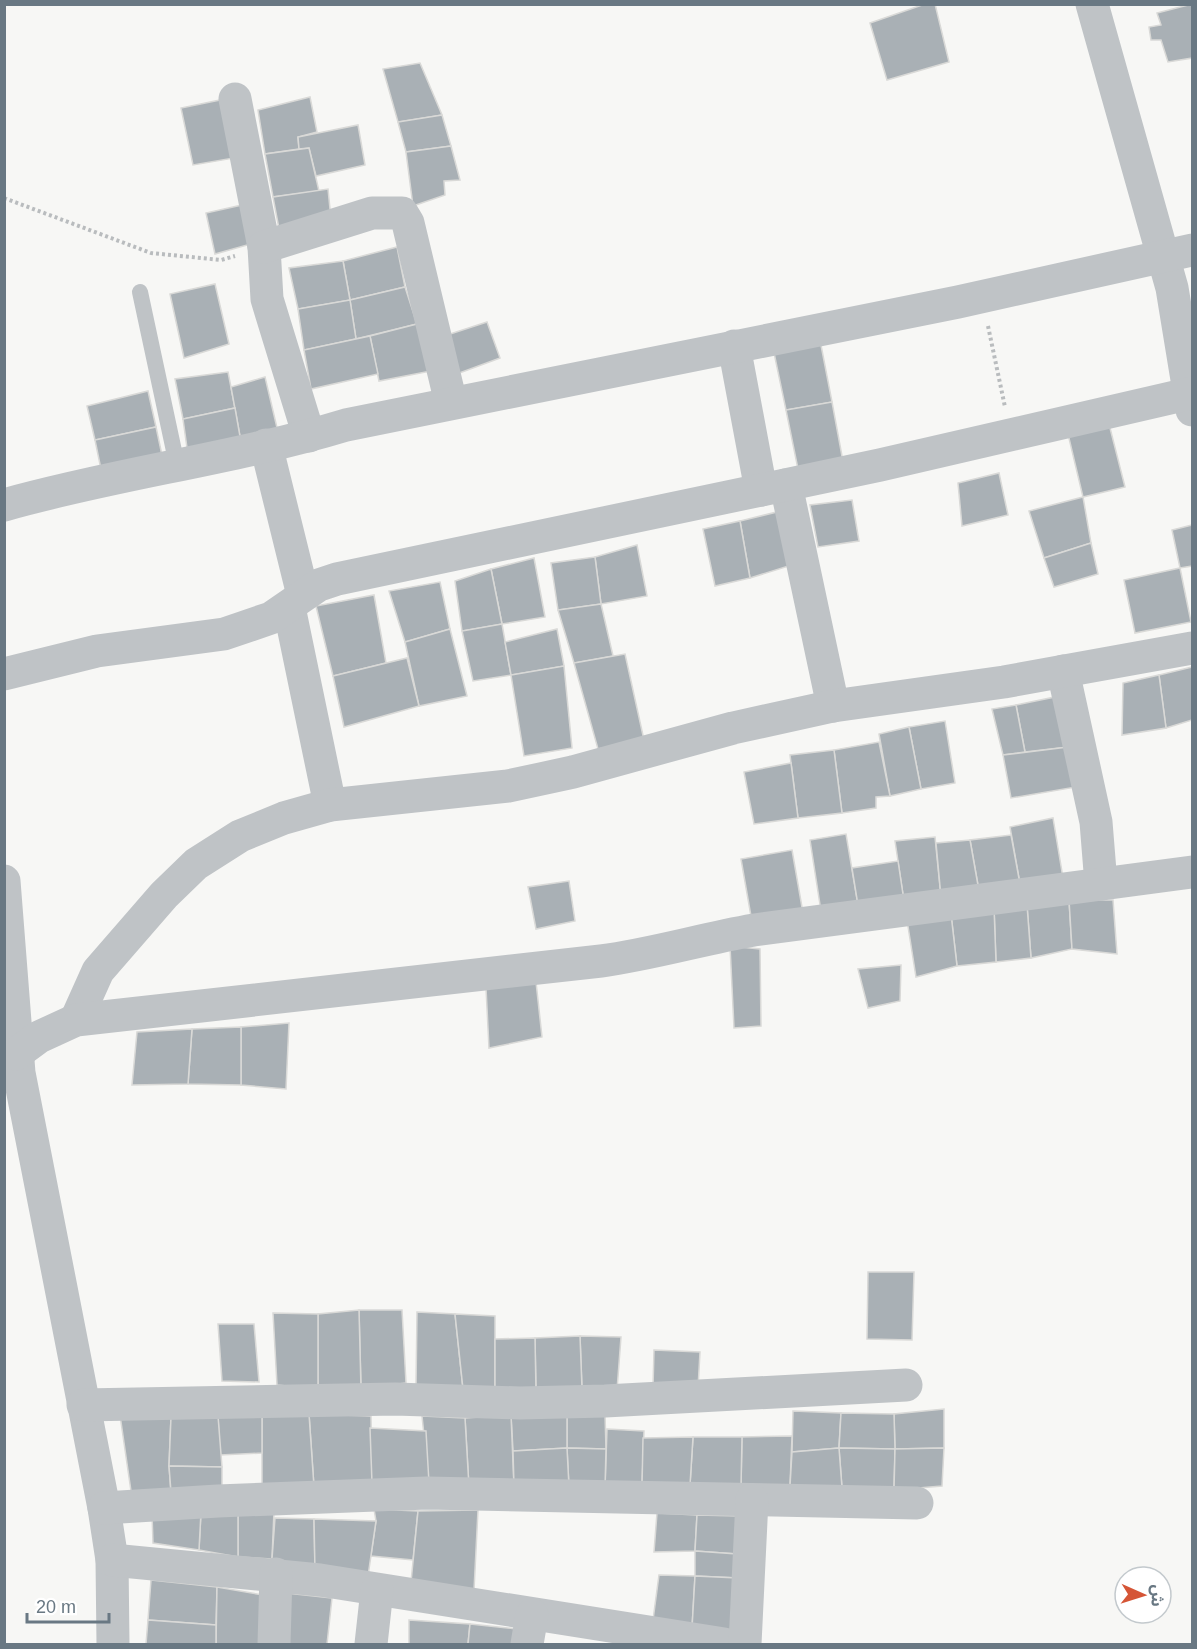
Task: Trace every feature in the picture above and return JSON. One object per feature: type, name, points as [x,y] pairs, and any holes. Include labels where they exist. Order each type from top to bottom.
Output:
[{"type":"street","points":[[4,674],[97,651],[224,634],[271,618],[319,585],[336,579],[773,487],[1011,434],[1192,399],[1178,253],[1092,4]]},
{"type":"street","points":[[235,99],[264,247],[267,299],[309,436]]},
{"type":"street","points":[[264,247],[372,213],[402,213],[408,223],[451,403]]},
{"type":"street","points":[[4,505],[309,436],[346,425],[982,297],[1178,253]]},
{"type":"street","points":[[734,346],[833,706]]},
{"type":"street","points":[[266,445],[296,601],[330,805]]},
{"type":"street","points":[[75,1020],[98,971],[164,896],[196,864],[240,836],[284,818],[330,805],[508,786],[573,772],[732,728],[833,706],[1063,672],[1192,648]]},
{"type":"street","points":[[1063,672],[1096,822],[1101,884]]},
{"type":"street","points":[[16,1054],[39,1037],[75,1020],[601,961],[667,950],[705,938],[754,930],[1192,872]]},
{"type":"street","points":[[4,881],[16,1054],[13,1101],[36,1150],[104,1508],[112,1560],[113,1644]]},
{"type":"street","points":[[84,1405],[395,1399],[520,1403],[906,1385]]},
{"type":"street","points":[[104,1508],[427,1493],[917,1503]]},
{"type":"street","points":[[744,1644],[752,1500]]},
{"type":"street","points":[[112,1560],[276,1574],[377,1590],[529,1630],[724,1644]]},
{"type":"street","points":[[274,1644],[276,1574]]},
{"type":"street","points":[[371,1644],[377,1590]]},
{"type":"lane","points":[[140,292],[177,465]]},
{"type":"path","points":[[4,198],[151,253],[221,260],[264,247]]},
{"type":"path","points":[[982,297],[1011,434]]},
{"type":"building","points":[[925,4],[935,4],[949,62],[887,80],[870,23]]},
{"type":"building","points":[[1192,4],[1192,58],[1168,62],[1161,40],[1151,40],[1149,27],[1161,25],[1157,13]]},
{"type":"building","points":[[420,63],[442,115],[398,122],[383,69]]},
{"type":"building","points":[[310,97],[317,132],[298,137],[299,149],[265,154],[258,110]]},
{"type":"building","points":[[225,99],[234,158],[193,165],[181,108]]},
{"type":"building","points":[[442,115],[451,146],[406,152],[398,122]]},
{"type":"building","points":[[358,125],[365,165],[316,176],[309,148],[299,149],[298,137]]},
{"type":"building","points":[[451,146],[460,180],[444,181],[445,195],[413,206],[406,152]]},
{"type":"building","points":[[309,148],[319,191],[273,197],[265,154]]},
{"type":"building","points":[[328,189],[331,219],[280,234],[273,197]]},
{"type":"building","points":[[251,203],[258,242],[215,254],[206,213]]},
{"type":"building","points":[[397,247],[405,287],[350,300],[343,261]]},
{"type":"building","points":[[343,261],[350,300],[298,309],[289,268]]},
{"type":"building","points":[[215,284],[229,344],[184,358],[170,294]]},
{"type":"building","points":[[405,287],[417,324],[356,339],[350,300]]},
{"type":"building","points":[[350,300],[356,339],[304,350],[298,309]]},
{"type":"building","points":[[487,322],[500,358],[454,375],[444,336]]},
{"type":"building","points":[[417,324],[431,371],[379,381],[370,336]]},
{"type":"building","points":[[370,336],[378,374],[311,389],[304,350]]},
{"type":"building","points":[[820,340],[832,402],[786,410],[773,348]]},
{"type":"building","points":[[228,372],[235,408],[183,419],[175,379]]},
{"type":"building","points":[[265,377],[278,432],[241,442],[231,387]]},
{"type":"building","points":[[148,391],[156,427],[95,440],[87,406]]},
{"type":"building","points":[[832,402],[844,467],[799,474],[786,410]]},
{"type":"building","points":[[235,408],[241,442],[188,455],[183,419]]},
{"type":"building","points":[[1109,424],[1125,487],[1083,497],[1068,434]]},
{"type":"building","points":[[156,427],[163,460],[102,474],[95,440]]},
{"type":"building","points":[[999,473],[1008,515],[962,526],[958,483]]},
{"type":"building","points":[[1083,497],[1091,543],[1044,558],[1029,511]]},
{"type":"building","points":[[852,500],[859,541],[818,547],[810,505]]},
{"type":"building","points":[[785,510],[795,564],[750,578],[740,521]]},
{"type":"building","points":[[740,521],[750,578],[715,586],[703,529]]},
{"type":"building","points":[[1192,525],[1192,566],[1180,568],[1172,530]]},
{"type":"building","points":[[1091,543],[1098,574],[1054,587],[1044,558]]},
{"type":"building","points":[[637,545],[647,596],[601,604],[595,557]]},
{"type":"building","points":[[595,557],[601,604],[558,610],[551,563]]},
{"type":"building","points":[[534,558],[545,617],[502,624],[491,569]]},
{"type":"building","points":[[1180,568],[1191,622],[1135,633],[1124,580]]},
{"type":"building","points":[[491,569],[502,624],[462,631],[455,581]]},
{"type":"building","points":[[440,582],[450,629],[405,642],[389,591]]},
{"type":"building","points":[[374,595],[386,663],[333,676],[316,606]]},
{"type":"building","points":[[601,604],[613,656],[574,663],[558,610]]},
{"type":"building","points":[[502,624],[511,675],[473,681],[462,631]]},
{"type":"building","points":[[450,629],[467,696],[419,706],[405,642]]},
{"type":"building","points":[[557,629],[564,666],[511,675],[505,642]]},
{"type":"building","points":[[625,654],[644,740],[598,749],[574,663]]},
{"type":"building","points":[[407,658],[419,706],[344,727],[333,676]]},
{"type":"building","points":[[564,666],[572,748],[524,756],[511,675]]},
{"type":"building","points":[[1192,667],[1192,720],[1166,728],[1159,675]]},
{"type":"building","points":[[1159,675],[1166,728],[1122,735],[1123,683]]},
{"type":"building","points":[[1055,697],[1068,747],[1025,752],[1016,705]]},
{"type":"building","points":[[1016,705],[1025,752],[1003,755],[992,709]]},
{"type":"building","points":[[945,721],[955,783],[921,789],[909,727]]},
{"type":"building","points":[[909,727],[921,789],[890,796],[879,734]]},
{"type":"building","points":[[879,742],[890,796],[876,797],[876,808],[842,813],[834,750]]},
{"type":"building","points":[[1068,747],[1076,787],[1011,798],[1003,755]]},
{"type":"building","points":[[834,750],[842,813],[798,818],[790,755]]},
{"type":"building","points":[[791,763],[798,818],[754,824],[744,772]]},
{"type":"building","points":[[1053,818],[1063,878],[1020,884],[1010,827]]},
{"type":"building","points":[[846,834],[858,905],[821,911],[810,840]]},
{"type":"building","points":[[1011,835],[1020,884],[979,891],[970,840]]},
{"type":"building","points":[[935,837],[941,897],[904,901],[895,841]]},
{"type":"building","points":[[970,840],[979,891],[941,897],[936,843]]},
{"type":"building","points":[[792,850],[803,913],[752,922],[741,859]]},
{"type":"building","points":[[898,861],[904,901],[858,905],[852,868]]},
{"type":"building","points":[[569,881],[575,921],[536,929],[528,887]]},
{"type":"building","points":[[1069,900],[1072,949],[1031,958],[1027,905]]},
{"type":"building","points":[[1069,900],[1113,900],[1117,954],[1072,949]]},
{"type":"building","points":[[1027,905],[1031,958],[996,962],[994,907]]},
{"type":"building","points":[[994,907],[996,962],[957,966],[951,914]]},
{"type":"building","points":[[951,914],[957,966],[916,977],[907,920]]},
{"type":"building","points":[[730,946],[760,949],[761,1026],[734,1028]]},
{"type":"building","points":[[901,965],[900,1001],[868,1008],[858,969]]},
{"type":"building","points":[[536,982],[542,1037],[489,1048],[486,988]]},
{"type":"building","points":[[289,1023],[286,1089],[241,1085],[241,1027]]},
{"type":"building","points":[[241,1027],[241,1085],[188,1084],[192,1029]]},
{"type":"building","points":[[192,1029],[188,1084],[132,1085],[137,1032]]},
{"type":"building","points":[[868,1272],[914,1272],[912,1340],[867,1339]]},
{"type":"building","points":[[359,1310],[402,1310],[406,1383],[361,1389]]},
{"type":"building","points":[[359,1310],[361,1389],[318,1389],[318,1314]]},
{"type":"building","points":[[417,1312],[455,1314],[463,1389],[416,1386]]},
{"type":"building","points":[[273,1313],[318,1314],[318,1389],[277,1385]]},
{"type":"building","points":[[455,1314],[495,1316],[495,1388],[463,1389]]},
{"type":"building","points":[[218,1324],[254,1324],[259,1382],[222,1381]]},
{"type":"building","points":[[580,1336],[621,1337],[617,1390],[582,1389]]},
{"type":"building","points":[[580,1336],[582,1389],[536,1392],[535,1338]]},
{"type":"building","points":[[535,1338],[536,1392],[495,1388],[495,1339]]},
{"type":"building","points":[[654,1350],[700,1352],[698,1388],[653,1387]]},
{"type":"building","points":[[944,1409],[944,1448],[895,1449],[894,1414]]},
{"type":"building","points":[[793,1411],[841,1413],[839,1448],[792,1452]]},
{"type":"building","points":[[567,1412],[605,1414],[606,1449],[567,1448]]},
{"type":"building","points":[[567,1412],[567,1448],[513,1451],[511,1415]]},
{"type":"building","points":[[841,1413],[894,1414],[895,1449],[839,1448]]},
{"type":"building","points":[[309,1414],[371,1416],[372,1483],[314,1487]]},
{"type":"building","points":[[309,1414],[314,1487],[262,1489],[262,1415]]},
{"type":"building","points":[[120,1415],[171,1417],[169,1466],[171,1492],[131,1491]]},
{"type":"building","points":[[262,1415],[262,1453],[220,1455],[218,1416]]},
{"type":"building","points":[[511,1415],[514,1486],[469,1487],[465,1418]]},
{"type":"building","points":[[218,1416],[222,1467],[169,1466],[171,1417]]},
{"type":"building","points":[[422,1416],[465,1418],[469,1487],[429,1483]]},
{"type":"building","points":[[370,1428],[426,1431],[429,1483],[372,1483]]},
{"type":"building","points":[[607,1429],[644,1431],[642,1486],[605,1488]]},
{"type":"building","points":[[792,1436],[790,1486],[741,1486],[742,1437]]},
{"type":"building","points":[[693,1437],[742,1437],[741,1486],[690,1485]]},
{"type":"building","points":[[693,1437],[690,1485],[642,1486],[643,1438]]},
{"type":"building","points":[[567,1448],[606,1449],[605,1488],[569,1487]]},
{"type":"building","points":[[567,1448],[569,1487],[514,1486],[513,1451]]},
{"type":"building","points":[[839,1448],[895,1449],[894,1490],[842,1488]]},
{"type":"building","points":[[839,1448],[842,1488],[790,1486],[792,1452]]},
{"type":"building","points":[[944,1448],[942,1486],[894,1490],[895,1449]]},
{"type":"building","points":[[169,1466],[222,1467],[222,1492],[171,1492]]},
{"type":"building","points":[[238,1509],[274,1511],[272,1559],[238,1557]]},
{"type":"building","points":[[238,1509],[238,1557],[199,1550],[201,1512]]},
{"type":"building","points":[[374,1509],[418,1511],[413,1560],[371,1556],[376,1521]]},
{"type":"building","points":[[478,1510],[474,1590],[411,1582],[418,1511]]},
{"type":"building","points":[[201,1512],[199,1550],[153,1543],[152,1514]]},
{"type":"building","points":[[657,1513],[697,1515],[695,1551],[654,1552]]},
{"type":"building","points":[[697,1515],[740,1516],[737,1554],[695,1551]]},
{"type":"building","points":[[275,1518],[314,1519],[315,1571],[272,1559]]},
{"type":"building","points":[[314,1519],[376,1521],[368,1576],[315,1571]]},
{"type":"building","points":[[695,1551],[737,1554],[738,1578],[695,1576]]},
{"type":"building","points":[[659,1575],[695,1576],[692,1628],[653,1620]]},
{"type":"building","points":[[695,1576],[738,1578],[735,1634],[692,1628]]},
{"type":"building","points":[[151,1580],[217,1587],[216,1625],[148,1620]]},
{"type":"building","points":[[217,1587],[263,1595],[260,1644],[216,1644]]},
{"type":"building","points":[[286,1593],[332,1598],[327,1644],[285,1644]]},
{"type":"building","points":[[148,1620],[216,1625],[216,1644],[146,1644]]},
{"type":"building","points":[[409,1620],[470,1624],[468,1644],[409,1644]]},
{"type":"building","points":[[470,1624],[517,1629],[514,1644],[468,1644]]}]
